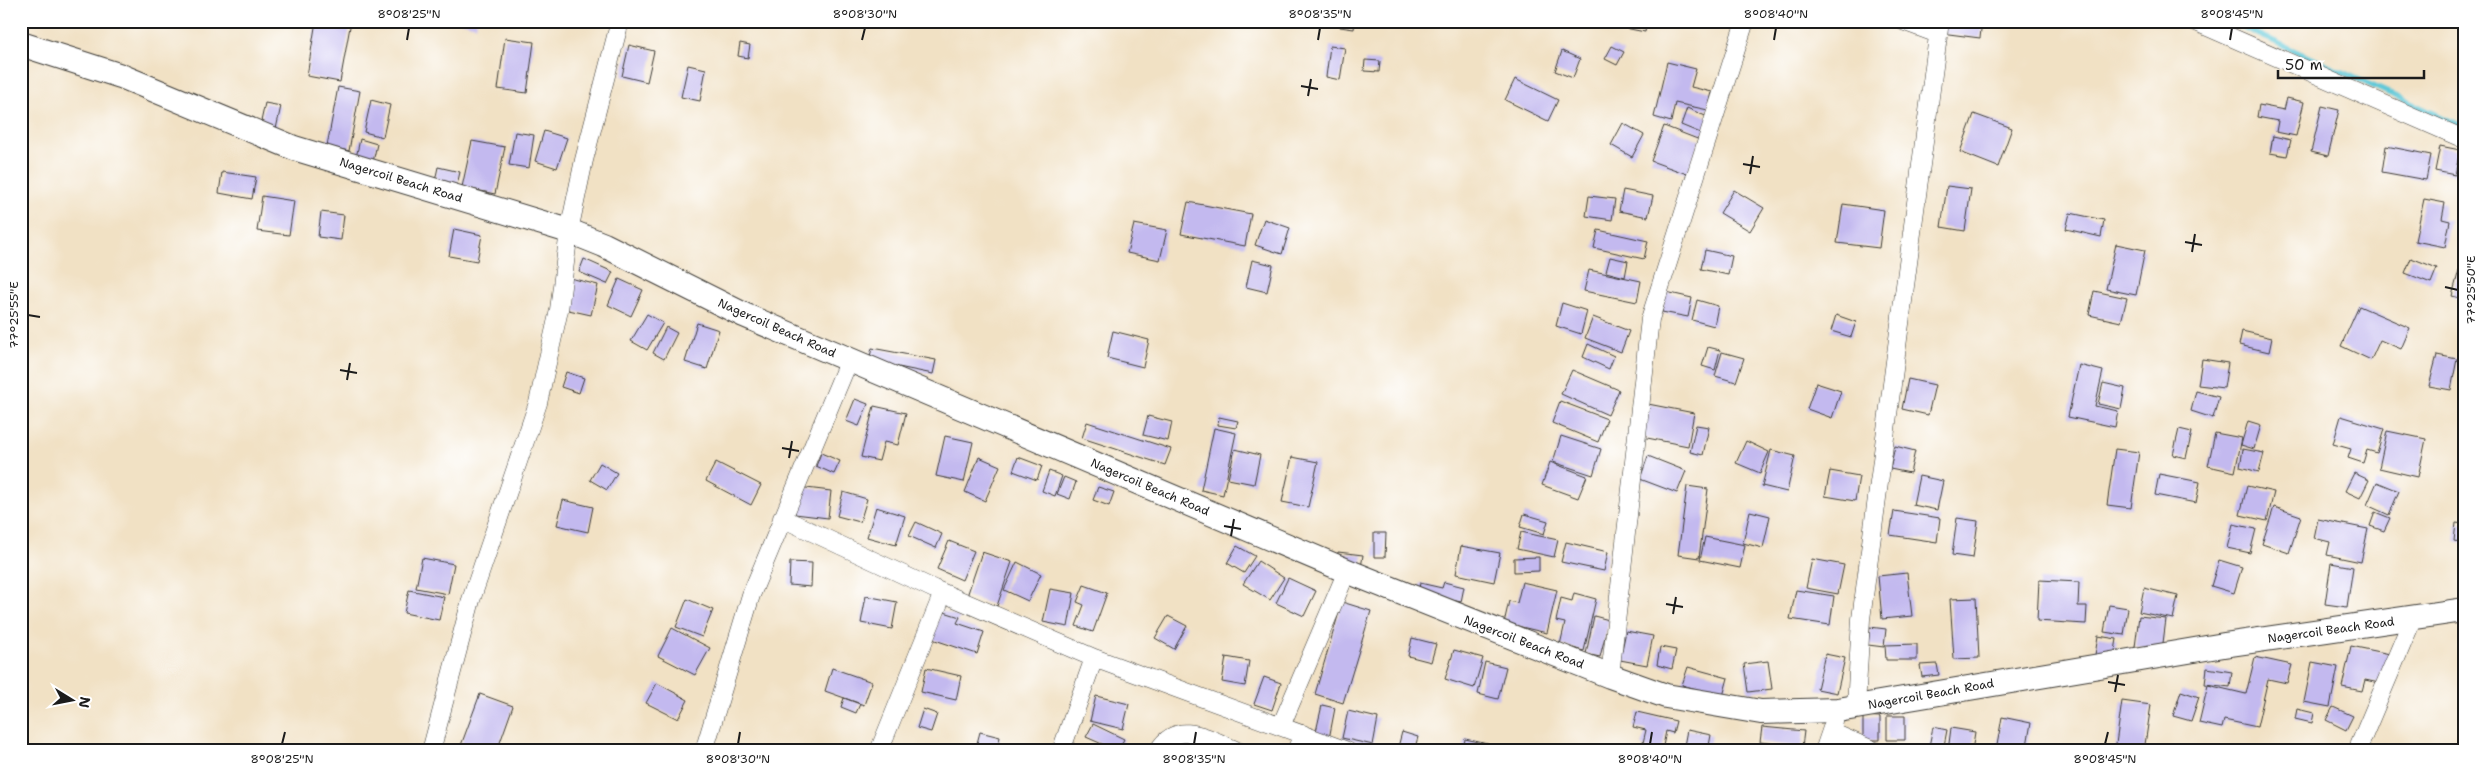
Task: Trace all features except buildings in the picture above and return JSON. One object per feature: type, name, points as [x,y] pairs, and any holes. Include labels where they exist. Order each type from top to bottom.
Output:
[{"type":"main road","name":"Nagercoil Beach Road","points":[[21,44],[121,76],[294,148],[569,231],[604,245],[744,315],[849,360],[1347,571],[1610,676],[1666,696],[1762,712],[1841,716],[2224,645],[2464,610]]},
{"type":"street","points":[[431,751],[471,600],[538,403],[559,310],[569,231],[584,160],[620,21]]},
{"type":"street","points":[[1610,676],[1650,319],[1745,21]]},
{"type":"street","points":[[1824,751],[1841,716],[1861,619],[1939,28],[1902,21]]},
{"type":"street","points":[[2194,21],[2464,139]]},
{"type":"street","points":[[704,751],[751,595],[849,360]]},
{"type":"street","points":[[782,518],[943,593],[1094,658],[1347,751]]},
{"type":"street","points":[[1281,726],[1347,571]]},
{"type":"street","points":[[879,751],[943,593]]},
{"type":"street","points":[[2357,751],[2413,618]]},
{"type":"street","points":[[1061,751],[1094,658]]},
{"type":"street","points":[[1841,716],[1875,751]]},
{"type":"street","points":[[1158,751],[1163,742],[1172,734],[1183,731],[1238,751]]},
{"type":"street","points":[[1296,751],[1303,734]]},
{"type":"waterway","points":[[2229,21],[2464,127]]}]
